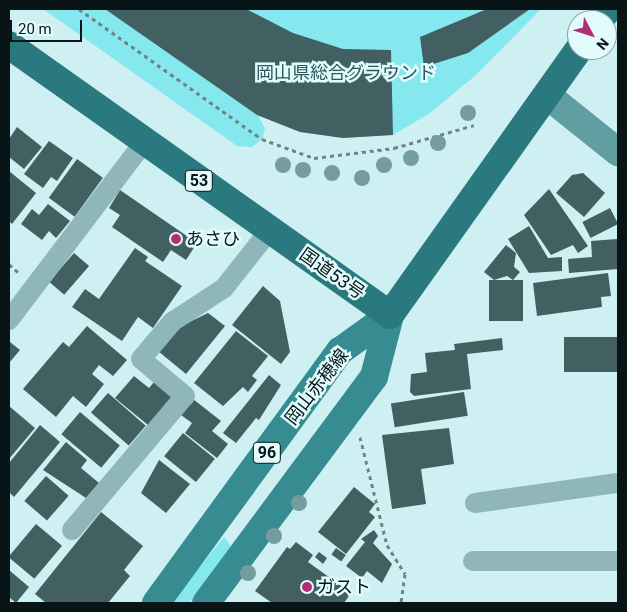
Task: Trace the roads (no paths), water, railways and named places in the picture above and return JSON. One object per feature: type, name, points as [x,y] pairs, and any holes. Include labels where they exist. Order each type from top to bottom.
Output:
[{"type":"highway","name":"国道53号","points":[[9,45],[390,315]]},
{"type":"highway","points":[[390,315],[548,96],[571,60]]},
{"type":"main road","name":"岡山赤穂線","points":[[206,603],[374,377],[390,315]]},
{"type":"main road","name":"岡山赤穂線","points":[[156,603],[340,351],[390,315]]},
{"type":"street","points":[[548,96],[618,152]]},
{"type":"street","points":[[9,320],[144,142]]},
{"type":"street","points":[[72,530],[185,396],[141,359],[172,322],[224,288],[269,231]]},
{"type":"street","points":[[475,503],[618,483]]},
{"type":"street","points":[[473,560],[618,562]]},
{"type":"place","name":"あさひ","points":[[176,239]]},
{"type":"place","name":"ガスト","points":[[307,587]]},
{"type":"park label","name":"岡山県総合グラウンド","points":[[346,73]]}]
